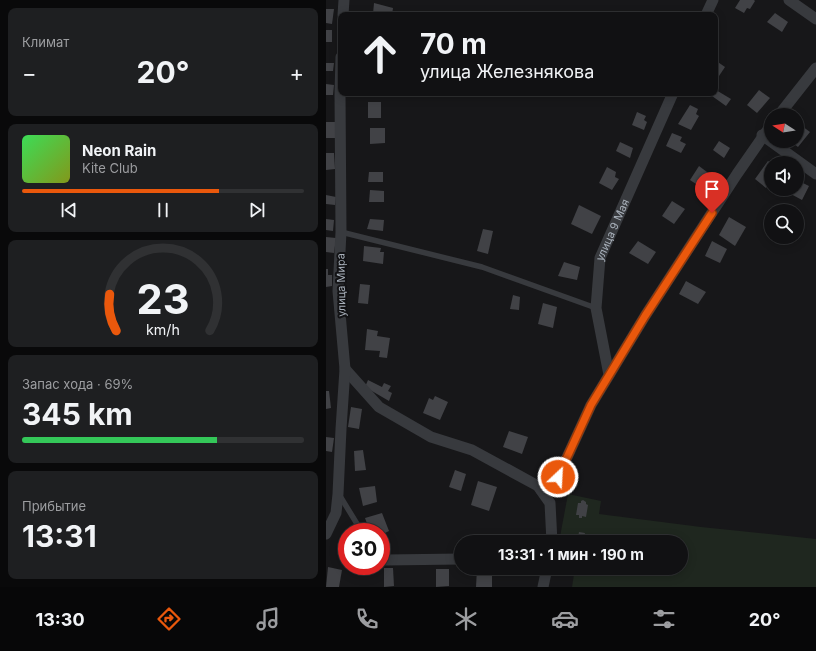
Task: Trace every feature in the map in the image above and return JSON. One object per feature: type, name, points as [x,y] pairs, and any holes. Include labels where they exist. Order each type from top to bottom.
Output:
[{"type":"street","points":[[343,12],[344,0]]},
{"type":"street","points":[[707,12],[713,0]]},
{"type":"street","points":[[788,0],[816,19]]},
{"type":"street","points":[[785,108],[816,68]]},
{"type":"street","name":"улица Мира","points":[[326,534],[336,514],[345,369],[338,292],[341,232],[340,96]]},
{"type":"street","name":"улица 9 Мая","points":[[609,375],[596,308],[600,258],[672,96]]},
{"type":"street","points":[[539,488],[558,477],[591,405],[645,316],[762,135],[816,174]]},
{"type":"street","points":[[345,369],[379,407],[431,437],[472,450],[539,488],[550,503],[549,535]]},
{"type":"street","points":[[390,557],[454,559]]},
{"type":"street","points":[[543,587],[546,575]]},
{"type":"lane","points":[[341,232],[482,267],[596,308]]},
{"type":"lane","points":[[338,494],[356,523]]},
{"type":"shaded area","points":[[568,494],[601,501],[599,514],[701,527],[816,539],[816,587],[572,587],[574,575],[688,575],[688,535],[560,535]]},
{"type":"building","points":[[740,0],[755,1],[750,9],[747,8],[744,13],[735,8]]},
{"type":"building","points":[[374,3],[393,8],[392,12],[373,12]]},
{"type":"building","points":[[326,9],[334,9],[332,24],[326,23]]},
{"type":"building","points":[[775,13],[788,22],[782,32],[767,22]]},
{"type":"building","points":[[326,30],[332,30],[332,42],[326,42]]},
{"type":"building","points":[[718,62],[725,67],[718,78]]},
{"type":"building","points":[[326,63],[334,63],[333,71],[326,71]]},
{"type":"building","points":[[326,84],[334,85],[333,95],[326,95]]},
{"type":"building","points":[[759,90],[770,98],[757,113],[747,105]]},
{"type":"building","points":[[718,91],[731,99],[726,106],[712,96],[718,96]]},
{"type":"building","points":[[368,102],[381,102],[381,118],[368,118]]},
{"type":"building","points":[[690,105],[698,109],[696,114],[699,116],[691,130],[678,124]]},
{"type":"building","points":[[637,112],[646,116],[644,120],[647,122],[644,130],[632,125]]},
{"type":"building","points":[[326,122],[336,122],[335,138],[326,138]]},
{"type":"building","points":[[370,128],[385,128],[385,143],[370,144]]},
{"type":"building","points":[[804,128],[810,132],[804,140]]},
{"type":"building","points":[[672,133],[682,137],[680,141],[686,144],[681,153],[666,146]]},
{"type":"building","points":[[719,141],[730,148],[724,158],[713,150]]},
{"type":"building","points":[[620,142],[633,148],[630,158],[616,151]]},
{"type":"building","points":[[326,153],[334,153],[335,169],[326,170]]},
{"type":"building","points":[[699,166],[711,175],[702,188],[690,180]]},
{"type":"building","points":[[607,167],[616,172],[615,177],[619,179],[612,190],[599,183]]},
{"type":"building","points":[[764,167],[764,186],[755,179]]},
{"type":"building","points":[[369,172],[383,172],[383,182],[368,182]]},
{"type":"building","points":[[804,184],[809,186],[804,196]]},
{"type":"building","points":[[370,190],[384,191],[384,202],[369,202]]},
{"type":"building","points":[[326,195],[336,197],[335,205],[326,204]]},
{"type":"building","points":[[795,196],[804,196],[802,200]]},
{"type":"building","points":[[672,201],[685,209],[674,224],[662,216]]},
{"type":"building","points":[[579,205],[601,216],[592,234],[571,224]]},
{"type":"building","points":[[729,217],[746,227],[735,246],[719,235]]},
{"type":"building","points":[[326,219],[334,220],[333,231],[326,230]]},
{"type":"building","points":[[370,219],[384,220],[383,231],[367,229]]},
{"type":"building","points":[[483,229],[493,231],[488,254],[477,251]]},
{"type":"building","points":[[326,237],[336,238],[334,253],[326,252]]},
{"type":"building","points":[[638,241],[656,252],[648,264],[629,253]]},
{"type":"building","points":[[712,241],[727,249],[720,263],[705,256]]},
{"type":"building","points":[[364,246],[381,248],[380,252],[384,252],[383,264],[363,261]]},
{"type":"building","points":[[564,262],[580,267],[577,280],[558,276]]},
{"type":"building","points":[[326,269],[328,269],[328,275],[332,275],[332,286],[326,287]]},
{"type":"building","points":[[686,281],[706,292],[698,304],[679,294]]},
{"type":"building","points":[[360,284],[370,285],[368,304],[358,303]]},
{"type":"building","points":[[513,295],[520,297],[519,310],[510,309]]},
{"type":"building","points":[[543,303],[557,307],[553,328],[538,324]]},
{"type":"building","points":[[367,329],[378,331],[377,336],[390,338],[387,358],[379,357],[380,351],[365,350]]},
{"type":"building","points":[[368,380],[382,387],[384,383],[391,386],[388,391],[392,393],[389,401],[365,387]]},
{"type":"building","points":[[326,391],[329,391],[331,408],[326,409]]},
{"type":"building","points":[[435,396],[448,402],[440,420],[423,413],[429,398],[433,400]]},
{"type":"building","points":[[351,407],[362,409],[359,429],[348,427]]},
{"type":"building","points":[[509,431],[528,437],[522,454],[503,447]]},
{"type":"building","points":[[326,437],[334,438],[332,452],[326,451]]},
{"type":"building","points":[[363,450],[366,470],[355,471],[354,451]]},
{"type":"building","points":[[455,470],[466,474],[461,491],[449,487]]},
{"type":"building","points":[[478,481],[497,487],[489,511],[471,505]]},
{"type":"building","points":[[375,486],[377,502],[363,506],[359,488]]},
{"type":"building","points":[[583,500],[588,505],[586,517],[582,516],[582,518],[579,518],[579,515],[576,515],[578,503],[581,503]]},
{"type":"building","points":[[382,513],[386,523],[367,523],[365,518]]},
{"type":"building","points":[[579,532],[585,533],[585,535],[578,535]]},
{"type":"building","points":[[328,567],[338,569],[338,575],[341,575],[339,587],[326,587]]},
{"type":"building","points":[[390,568],[393,568],[394,586],[384,587],[384,575],[390,575]]},
{"type":"building","points":[[436,569],[449,569],[449,586],[436,587]]},
{"type":"building","points":[[477,575],[492,575],[492,587],[476,587]]},
{"type":"route","points":[[558,477],[591,405],[645,316],[712,213]]}]
